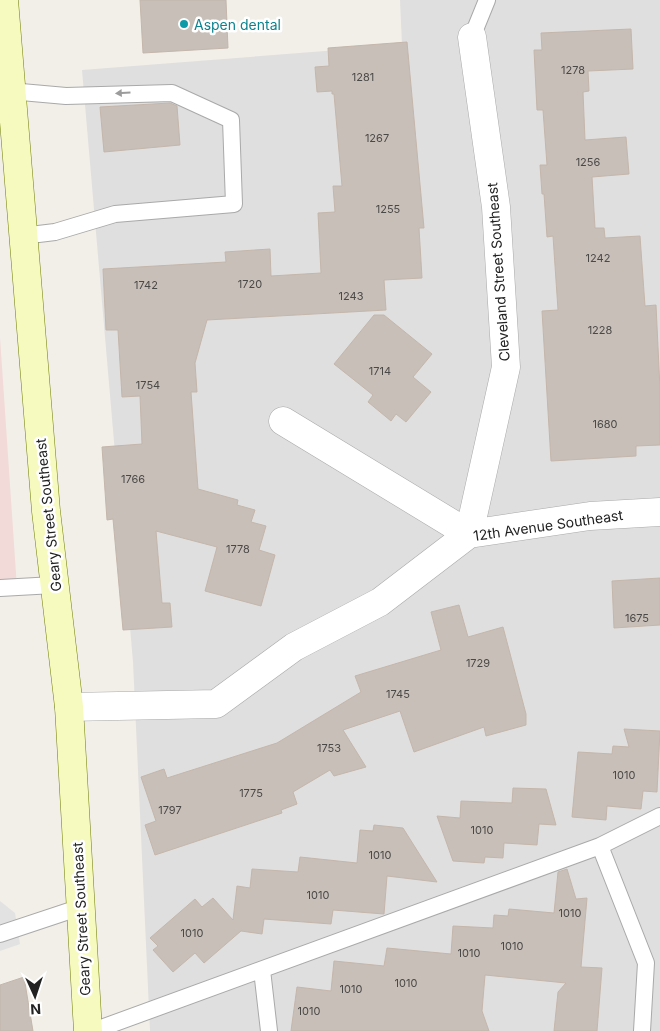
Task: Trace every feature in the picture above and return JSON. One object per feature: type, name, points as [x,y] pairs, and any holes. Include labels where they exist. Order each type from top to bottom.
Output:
[{"type":"main road","name":"Geary Street Southeast","points":[[4,0],[22,236],[54,585],[69,707],[88,1031]]},
{"type":"street","name":"Cleveland Street Southeast","points":[[470,534],[506,367],[496,207],[472,37]]},
{"type":"street","points":[[284,421],[470,534]]},
{"type":"street","name":"12th Avenue Southeast","points":[[69,707],[216,704],[294,647],[380,602],[470,534],[590,516],[660,512]]},
{"type":"lane","points":[[472,37],[487,0]]},
{"type":"lane","points":[[10,91],[66,96],[172,93],[231,120],[234,204],[114,214],[55,232],[22,236]]},
{"type":"lane","points":[[0,588],[54,585]]},
{"type":"lane","points":[[93,1031],[600,846],[660,816]]},
{"type":"lane","points":[[600,846],[646,963],[642,1031]]},
{"type":"lane","points":[[0,934],[81,907]]},
{"type":"lane","points":[[262,970],[269,1031]]},
{"type":"shaded area","points":[[400,0],[660,0],[660,1031],[150,1031],[133,662],[82,70],[402,45]]},
{"type":"shaded area","points":[[0,337],[17,588],[0,589]]},
{"type":"shaded area","points":[[0,901],[15,913],[20,944],[0,951]]},
{"type":"building","name":"Aspen dental","points":[[140,0],[226,0],[228,48],[143,53]]},
{"type":"building","points":[[631,29],[633,69],[588,71],[589,91],[583,92],[585,140],[626,137],[629,174],[592,177],[595,228],[604,228],[605,238],[640,236],[645,306],[656,305],[660,389],[660,445],[636,446],[636,456],[551,461],[542,311],[558,310],[553,236],[547,237],[544,194],[542,194],[540,165],[547,165],[543,110],[537,110],[534,50],[542,50],[541,33]]},
{"type":"building","points":[[407,42],[424,228],[419,228],[422,278],[384,280],[386,310],[207,320],[195,363],[197,392],[191,392],[198,489],[238,500],[237,505],[255,510],[251,522],[266,526],[259,550],[275,555],[261,606],[205,591],[217,547],[156,531],[162,603],[170,603],[172,627],[123,630],[113,519],[107,520],[102,447],[142,444],[140,396],[122,397],[118,330],[106,330],[103,269],[226,262],[225,252],[270,249],[271,276],[321,273],[318,213],[335,212],[333,186],[342,186],[334,94],[332,94],[332,91],[317,92],[315,67],[329,66],[328,48]]},
{"type":"building","points":[[170,103],[177,106],[180,145],[104,152],[100,107]]},
{"type":"building","points":[[374,315],[384,315],[432,354],[413,377],[431,392],[406,422],[396,414],[391,421],[368,402],[373,395],[334,364]]},
{"type":"building","points":[[660,578],[660,625],[614,628],[612,581]]},
{"type":"building","points":[[459,605],[468,637],[503,627],[526,714],[526,725],[486,736],[484,727],[414,752],[400,711],[343,730],[366,767],[334,776],[330,770],[293,792],[297,804],[281,810],[282,813],[155,855],[145,825],[156,821],[141,777],[164,769],[167,778],[277,743],[361,692],[355,676],[441,650],[431,612]]},
{"type":"building","points":[[624,729],[660,731],[657,792],[643,791],[641,809],[607,806],[606,820],[572,817],[578,752],[612,754],[613,746],[629,747]]},
{"type":"building","points":[[513,788],[546,789],[556,825],[539,824],[537,845],[504,843],[503,858],[485,857],[484,863],[453,861],[437,816],[460,818],[461,801],[512,803]]},
{"type":"building","points":[[374,825],[403,828],[437,882],[387,876],[384,914],[333,910],[331,924],[264,919],[262,934],[241,931],[204,963],[195,953],[173,972],[153,950],[158,946],[150,938],[195,899],[202,907],[213,898],[233,920],[237,886],[250,888],[252,869],[298,872],[300,857],[357,863],[360,830],[373,831]]},
{"type":"building","points":[[567,869],[576,899],[587,898],[581,967],[602,968],[597,1031],[554,1031],[558,992],[566,983],[485,975],[482,1011],[489,1031],[291,1031],[297,987],[331,991],[334,961],[384,966],[387,948],[451,954],[453,926],[493,928],[494,915],[508,916],[509,909],[554,913],[558,872]]},
{"type":"building","points":[[24,977],[33,1031],[0,1031],[0,985]]},
{"type":"place","name":"Aspen dental","points":[[184,24]]}]
